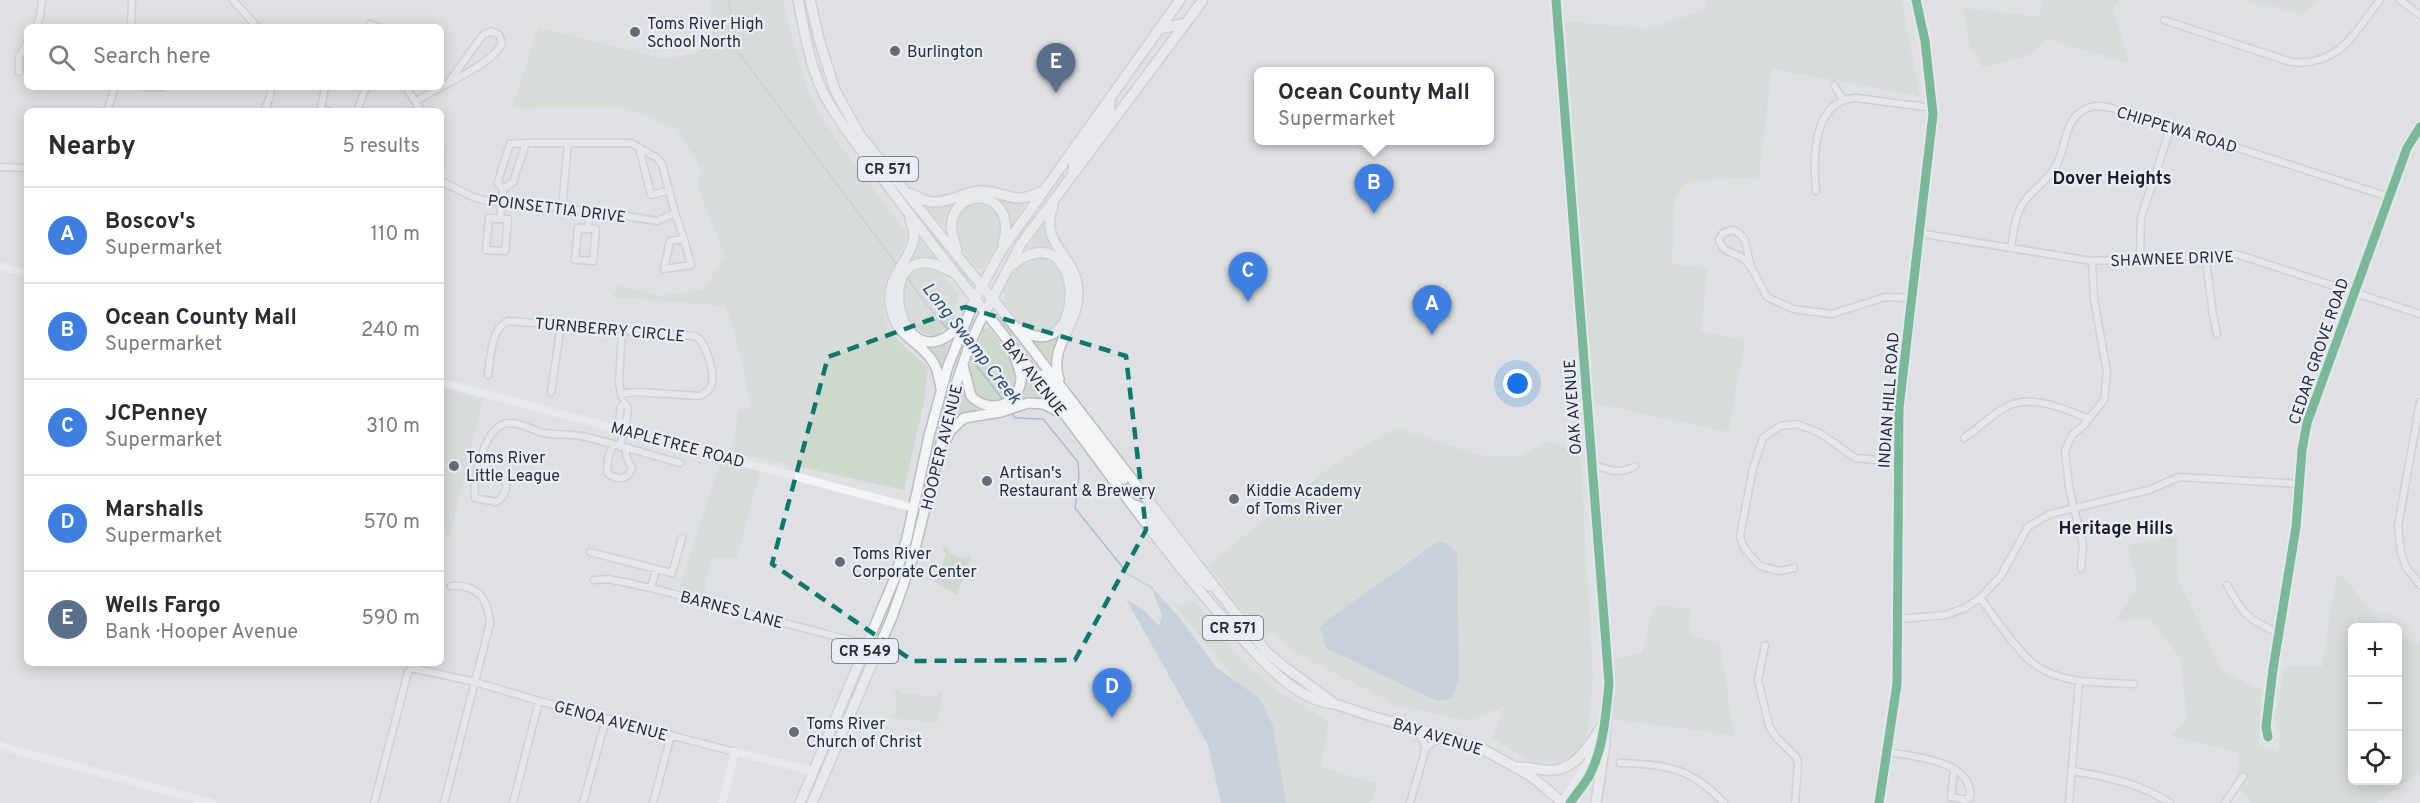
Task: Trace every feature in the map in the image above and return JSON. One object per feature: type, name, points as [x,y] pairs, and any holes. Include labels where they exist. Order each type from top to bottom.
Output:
[{"type":"main road","name":"BAY AVENUE","points":[[798,0],[809,52],[825,96],[841,122],[909,214],[1134,505]]},
{"type":"main road","name":"BAY AVENUE","points":[[810,0],[827,68],[846,114],[1012,323],[1135,485],[1147,511],[1246,644],[1304,694],[1320,703],[1335,704],[1479,747],[1515,766],[1565,803]]},
{"type":"main road","points":[[902,271],[897,296],[898,304],[901,318],[913,334],[927,341],[936,342],[955,337],[1001,251],[1180,0]]},
{"type":"main road","name":"HOOPER AVENUE","points":[[812,803],[892,617],[919,537],[954,390],[969,346],[985,313],[1007,268],[1058,194],[1201,1]]},
{"type":"main road","points":[[1159,29],[1186,23]]},
{"type":"main road","points":[[1073,174],[1074,162],[1108,114],[1110,97]]},
{"type":"main road","points":[[906,192],[937,203],[970,192],[984,191],[1012,199],[1032,196],[1042,191]]},
{"type":"main road","points":[[1058,194],[1048,221],[1049,231],[1053,241],[1071,266],[1078,290],[1078,307],[1075,318],[1056,356],[1055,368],[1061,387]]},
{"type":"main road","points":[[958,255],[952,233],[952,218],[965,202],[975,198],[992,201],[1003,212],[1007,228],[1001,251]]},
{"type":"main road","points":[[909,214],[914,241],[902,271],[890,290],[892,313],[904,335],[933,360],[942,389]]},
{"type":"main road","points":[[1007,268],[1023,256],[1033,252],[1047,253],[1059,262],[1067,275],[1071,291],[1067,317],[1058,330],[1052,334],[1033,336],[1012,323]]},
{"type":"main road","points":[[902,271],[920,263],[929,262],[957,275]]},
{"type":"main road","name":"HOOPER AVENUE","points":[[800,803],[894,580],[914,508],[929,435],[955,337]]},
{"type":"main road","points":[[939,456],[950,431],[961,420],[1008,406],[1016,395],[1021,382],[1020,372],[1011,346]]},
{"type":"main road","points":[[1011,346],[1048,382],[1122,478],[1135,485],[1139,499],[1134,505],[1147,511]]},
{"type":"main road","points":[[963,362],[971,396],[975,400],[992,407],[1036,402],[1066,416]]},
{"type":"main road","name":"BAY AVENUE","points":[[1147,511],[1199,578],[1221,596],[1266,651],[1335,704]]},
{"type":"main road","points":[[1515,766],[1546,771],[1566,767],[1582,755],[1604,723]]},
{"type":"main road","points":[[1596,803],[1605,743],[1604,723]]},
{"type":"street","points":[[37,24],[42,0]]},
{"type":"street","points":[[131,24],[132,0]]},
{"type":"street","points":[[232,0],[254,24]]},
{"type":"street","name":"OAK AVENUE","points":[[1556,0],[1609,683],[1596,760],[1589,776],[1565,803]]},
{"type":"street","name":"INDIAN HILL ROAD","points":[[1879,803],[1897,684],[1899,408],[1933,108],[1925,41],[1916,0]]},
{"type":"street","points":[[2164,20],[2291,62],[2306,64],[2330,58],[2342,48],[2380,0]]},
{"type":"street","points":[[2400,0],[2420,15]]},
{"type":"street","points":[[444,85],[448,83],[498,51],[502,43],[499,35],[491,31],[483,35],[448,83]]},
{"type":"street","points":[[19,72],[20,57],[24,50]]},
{"type":"street","points":[[1834,85],[1844,100]]},
{"type":"street","points":[[108,108],[114,90]]},
{"type":"street","points":[[265,108],[271,90]]},
{"type":"street","points":[[321,108],[325,90]]},
{"type":"street","points":[[358,108],[365,90]]},
{"type":"street","points":[[408,90],[420,108]]},
{"type":"street","points":[[416,101],[436,90]]},
{"type":"street","points":[[1816,191],[1814,170],[1818,135],[1826,114],[1844,100],[1856,98],[1881,100],[1933,108]]},
{"type":"street","name":"CHIPPEWA ROAD","points":[[2011,248],[2017,217],[2023,203],[2056,167],[2063,151],[2066,132],[2073,120],[2086,108],[2106,107],[2171,126],[2389,197]]},
{"type":"street","points":[[2140,258],[2140,218],[2171,126]]},
{"type":"street","name":"CEDAR GROVE ROAD","points":[[2268,737],[2266,727],[2294,539],[2302,450],[2310,413],[2407,148],[2420,127]]},
{"type":"street","points":[[503,189],[513,183],[526,143]]},
{"type":"street","points":[[562,208],[568,143]]},
{"type":"street","points":[[500,219],[503,189],[498,183],[510,144],[631,143],[657,158],[662,164],[684,239],[690,265],[664,268],[669,241],[684,239]]},
{"type":"street","points":[[639,147],[651,195],[670,190]]},
{"type":"street","points":[[0,166],[24,168]]},
{"type":"street","name":"POINSETTIA DRIVE","points":[[444,182],[473,197],[501,202],[590,211],[657,221],[675,213]]},
{"type":"street","points":[[588,229],[590,211]]},
{"type":"street","points":[[489,218],[500,219],[508,219],[505,251],[486,249],[489,218]]},
{"type":"street","points":[[578,228],[588,229],[596,230],[593,261],[574,260],[578,228]]},
{"type":"street","points":[[1751,267],[1743,258],[1723,249],[1719,240],[1723,233],[1731,230],[1740,233],[1746,241],[1746,254],[1751,267],[1767,297],[1793,309],[1832,314],[1884,297],[1911,298]]},
{"type":"street","name":"SHAWNEE DRIVE","points":[[1918,232],[2092,261],[2236,254],[2420,314]]},
{"type":"street","points":[[2205,254],[2212,315],[2217,334]]},
{"type":"street","points":[[2081,568],[2083,546],[2064,461],[2065,451],[2073,435],[2104,400],[2107,372],[2094,299],[2092,261]]},
{"type":"street","points":[[0,266],[24,272]]},
{"type":"street","name":"TURNBERRY CIRCLE","points":[[488,375],[495,335],[504,323],[517,321],[695,336],[705,345],[713,377],[712,385],[700,396],[636,392],[621,394]]},
{"type":"street","points":[[551,392],[561,324]]},
{"type":"street","points":[[613,444],[608,459],[608,473],[614,478],[625,478],[632,468],[623,448],[622,430],[628,407],[624,403],[619,383],[622,330]]},
{"type":"street","name":"MAPLETREE ROAD","points":[[444,383],[914,508]]},
{"type":"street","points":[[1964,438],[2009,405],[2020,402],[2064,408],[2088,419]]},
{"type":"street","points":[[2420,402],[2398,526],[2398,539],[2406,567],[2420,585]]},
{"type":"street","points":[[479,464],[506,482],[507,490],[496,502],[475,498],[474,490],[479,464],[489,435],[506,424],[517,424],[542,432],[581,436],[680,463]]},
{"type":"street","points":[[1794,568],[1770,570],[1760,566],[1744,548],[1740,536],[1753,468],[1763,438],[1780,426],[1797,424],[1820,434],[1855,458],[1898,462]]},
{"type":"street","points":[[1592,464],[1618,472],[1627,471],[1635,466]]},
{"type":"street","points":[[1898,619],[1946,615],[1965,608],[1980,598],[2000,577],[2028,527],[2050,514],[2149,490],[2179,477],[2300,484]]},
{"type":"street","points":[[590,552],[672,573],[682,538]]},
{"type":"street","points":[[651,588],[656,569]]},
{"type":"street","name":"BARNES LANE","points":[[594,580],[609,579],[651,588],[868,645]]},
{"type":"street","points":[[444,803],[489,632],[489,614],[481,596],[474,589],[465,585],[451,586]]},
{"type":"street","points":[[2227,585],[2248,617],[2279,633]]},
{"type":"street","points":[[1980,598],[2034,664],[2063,678],[2134,684]]},
{"type":"street","points":[[1765,645],[1758,680],[1769,726],[1777,738],[1796,757],[1798,764],[1795,803]]},
{"type":"street","name":"GENOA AVENUE","points":[[374,803],[410,668],[476,682],[606,719],[813,771]]},
{"type":"street","points":[[2070,803],[2079,681]]},
{"type":"street","points":[[513,803],[540,701]]},
{"type":"street","points":[[583,803],[606,719]]},
{"type":"street","points":[[1408,726],[1420,736],[1426,748]]},
{"type":"street","points":[[653,803],[671,735]]},
{"type":"street","points":[[1410,803],[1426,748],[1436,740],[1453,738]]},
{"type":"street","points":[[0,746],[205,802]]},
{"type":"street","points":[[722,803],[735,752]]},
{"type":"street","points":[[1887,752],[1943,764],[1954,770],[1964,776],[1971,788],[1970,797],[1966,800],[1951,797],[1954,770]]},
{"type":"street","points":[[1620,763],[1646,764],[1685,771],[1699,779],[1724,803]]},
{"type":"street","points":[[2073,771],[2138,786],[2170,803]]},
{"type":"street","points":[[2225,803],[2243,776]]},
{"type":"street","points":[[1712,803],[1715,793]]},
{"type":"highlighted area","points":[[965,307],[1126,356],[1146,530],[1075,660],[913,661],[772,564],[828,357]]},
{"type":"shaded area","points":[[710,0],[784,0],[788,24],[809,95],[834,137],[909,236],[891,272],[884,298],[887,323],[894,335],[928,367],[925,397],[904,490],[731,452],[739,410],[751,408],[742,361],[726,306],[612,297],[620,286],[662,296],[704,289],[725,256],[698,188],[701,169],[677,128],[624,107],[512,108],[538,27],[663,59],[695,54],[712,38]]},
{"type":"shaded area","points":[[1704,0],[1901,0],[1920,96],[1772,69],[1759,177],[1688,181],[1675,197],[1672,264],[1708,268],[1701,331],[1745,340],[1729,432],[1593,403],[1565,21],[1650,29],[1707,9]]},
{"type":"shaded area","points":[[2042,0],[2119,0],[2113,8],[2129,63],[2046,39],[2032,54],[1983,68],[1976,52],[1970,51],[1963,8],[2039,17]]},
{"type":"shaded area","points":[[2245,0],[2319,0],[2304,14],[2264,4],[2261,6]]},
{"type":"shaded area","points":[[889,179],[972,279],[969,284]]},
{"type":"shaded area","points":[[995,197],[1025,204],[1010,228],[1006,210]]},
{"type":"shaded area","points":[[963,198],[952,210],[946,228],[921,202]]},
{"type":"shaded area","points":[[976,202],[987,203],[1001,215],[1001,238],[982,270],[980,267],[978,269],[959,242],[955,224],[957,216],[964,208]]},
{"type":"shaded area","points":[[1045,219],[1047,236],[1060,256],[1042,248],[1028,248]]},
{"type":"shaded area","points":[[919,238],[940,261],[921,259],[905,268]]},
{"type":"shaded area","points":[[1033,255],[1054,261],[1065,278],[1067,305],[1061,321],[1052,329],[1042,333],[1021,325],[1003,301],[1006,294],[1002,292],[1011,275]]},
{"type":"shaded area","points":[[928,266],[941,272],[958,295],[954,320],[935,337],[922,332],[912,324],[903,300],[905,284],[909,276],[916,270]]},
{"type":"shaded area","points":[[997,313],[1019,340],[1007,332],[995,317]]},
{"type":"shaded area","points":[[1066,327],[1051,362],[1027,337]]},
{"type":"shaded area","points":[[989,328],[1010,357],[1017,379],[1015,388],[1008,396],[994,402],[975,396],[968,371],[984,329]]},
{"type":"shaded area","points":[[916,339],[933,345],[949,343],[941,371]]},
{"type":"shaded area","points":[[1026,376],[1049,402],[1033,399],[1008,406]]},
{"type":"shaded area","points":[[962,384],[970,400],[991,410],[955,417]]},
{"type":"shaded area","name":"Toms River Little League","points":[[444,389],[483,399],[450,536],[444,533]]},
{"type":"shaded area","points":[[1396,428],[1478,455],[1518,456],[1547,442],[1580,449],[1593,678],[1586,741],[1570,761],[1532,762],[1492,738],[1504,706],[1469,721],[1398,706],[1290,650],[1273,631],[1263,637],[1208,565],[1334,464]]},
{"type":"shaded area","points":[[720,462],[760,472],[737,558],[711,557],[703,597],[679,590]]},
{"type":"shaded area","points":[[2177,536],[2179,583],[2222,671],[2261,690],[2258,745],[2278,752],[2281,738],[2275,718],[2285,666],[2322,667],[2336,576],[2344,577],[2380,623],[2348,623],[2348,785],[2402,785],[2376,803],[2251,803],[2251,800],[2238,788],[2239,752],[2170,736],[2187,719],[2180,657],[2149,619],[2116,620],[2137,586],[2128,545]]},
{"type":"shaded area","points":[[943,547],[949,548],[948,553],[967,559],[969,554],[971,557],[957,595],[933,581],[934,578],[938,580],[946,553],[942,550]]},
{"type":"shaded area","points":[[1195,601],[1236,654],[1278,692],[1329,721],[1321,767],[1377,784],[1371,803],[1283,803],[1265,716],[1177,608]]},
{"type":"shaded area","points":[[1654,606],[1691,608],[1689,635],[1720,644],[1734,735],[1612,719],[1612,659],[1642,653]]},
{"type":"shaded area","points":[[2402,637],[2420,644],[2420,772],[2402,785]]},
{"type":"shaded area","points":[[899,688],[900,693],[937,697],[939,692],[942,693],[938,723],[890,718],[895,715],[897,697],[893,693]]},
{"type":"water","points":[[1444,542],[1457,552],[1459,679],[1452,698],[1437,701],[1326,648],[1320,628],[1326,621],[1436,543]]},
{"type":"water","points":[[1151,586],[1179,617],[1216,667],[1260,699],[1273,726],[1286,803],[1221,803],[1208,745],[1126,599],[1145,611],[1159,626],[1162,615]]},
{"type":"waterway","name":"Long Swamp Creek","points":[[728,0],[738,52],[898,266]]},
{"type":"waterway","name":"Long Swamp Creek","points":[[908,279],[948,329]]},
{"type":"waterway","name":"Long Swamp Creek","points":[[970,357],[1003,400]]},
{"type":"waterway","name":"Long Swamp Creek","points":[[1011,412],[1015,418],[1043,419],[1078,462],[1079,477],[1075,508],[1128,574],[1152,588]]},
{"type":"cycle path","points":[[1556,0],[1609,683],[1604,730],[1598,754],[1589,776],[1570,803]]},
{"type":"cycle path","points":[[1879,803],[1897,684],[1899,408],[1933,114],[1925,41],[1916,0]]},
{"type":"cycle path","points":[[2268,737],[2266,727],[2273,669],[2296,527],[2302,450],[2307,423],[2407,148],[2420,127]]},
{"type":"place","name":"Toms River High School North","points":[[635,32]]},
{"type":"place","name":"Burlington","points":[[895,51]]},
{"type":"place","name":"Wells Fargo","points":[[1056,93]]},
{"type":"place","name":"Ocean County Mall","points":[[1374,214]]},
{"type":"place","name":"JCPenney","points":[[1248,302]]},
{"type":"place","name":"Boscov's","points":[[1432,335]]},
{"type":"place","name":"Toms River Little League","points":[[454,466]]},
{"type":"place","name":"Artisan's Restaurant & Brewery","points":[[987,481]]},
{"type":"place","name":"Kiddie Academy of Toms River","points":[[1234,499]]},
{"type":"place","name":"Toms River Corporate Center","points":[[840,562]]},
{"type":"place","name":"Marshalls","points":[[1112,718]]},
{"type":"place","name":"Toms River Church of Christ","points":[[794,732]]},
{"type":"district","name":"Dover Heights","points":[[2112,178]]},
{"type":"district","name":"Heritage Hills","points":[[2116,528]]}]
